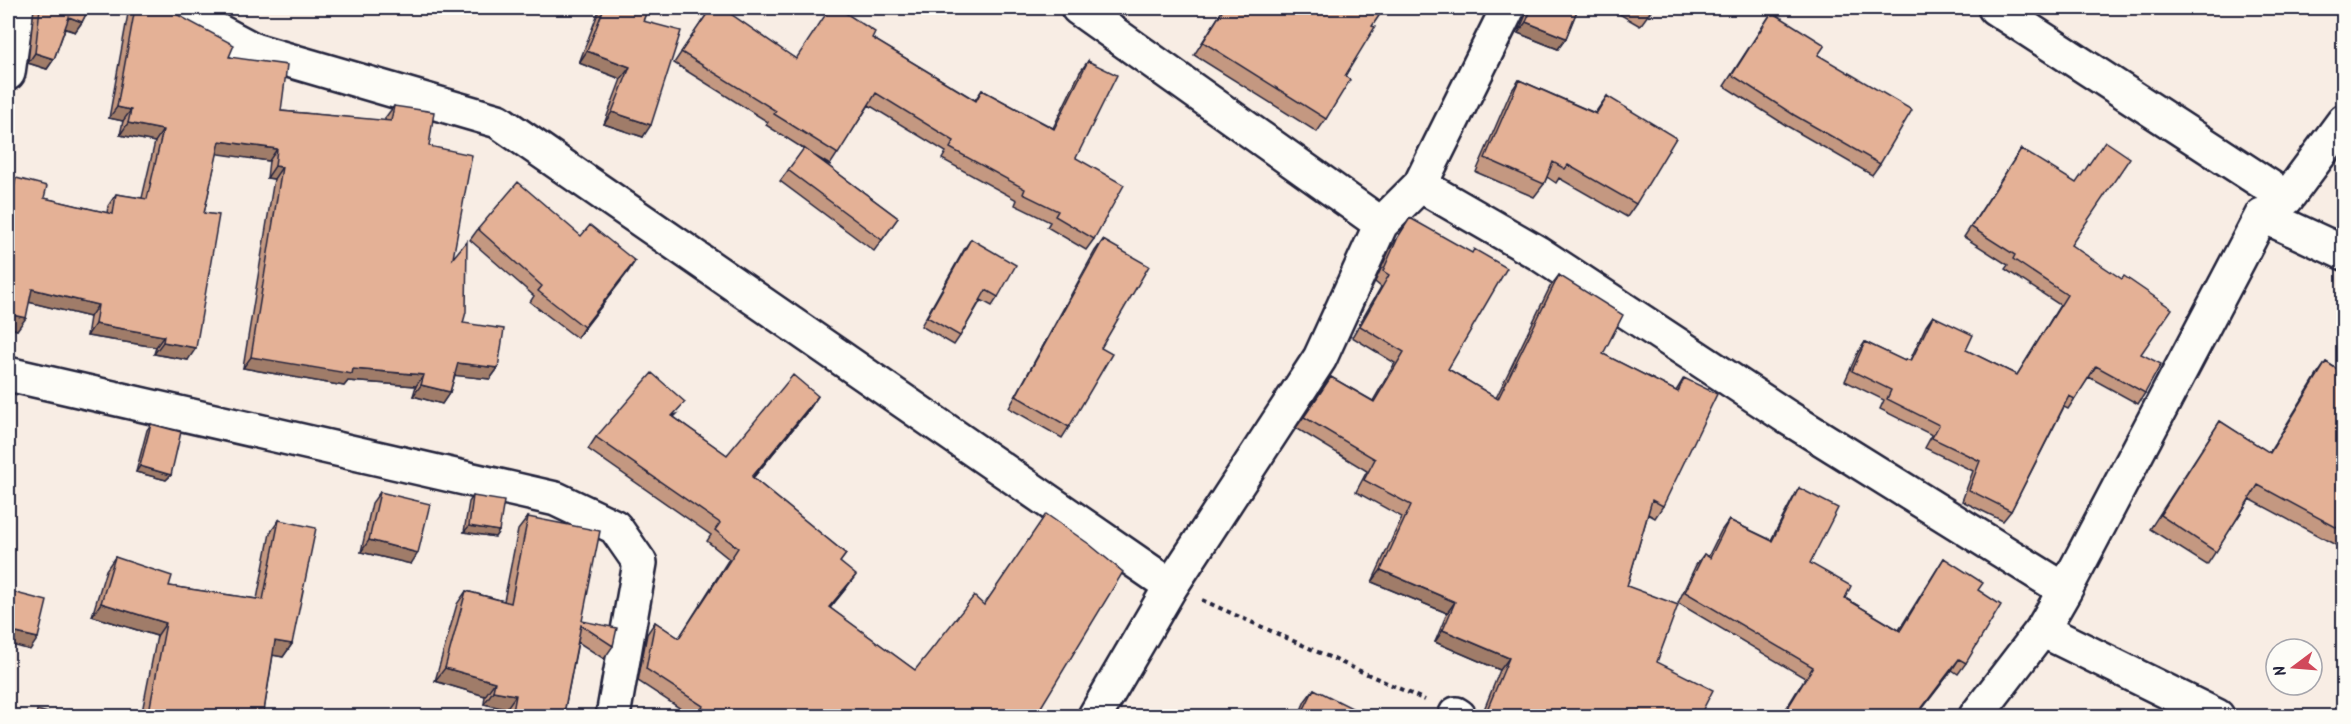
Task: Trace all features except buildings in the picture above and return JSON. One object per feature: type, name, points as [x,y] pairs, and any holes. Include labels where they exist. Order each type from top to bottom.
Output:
[{"type":"street","points":[[8,73],[17,8]]},
{"type":"street","points":[[175,8],[255,50],[498,121],[1171,586]]},
{"type":"street","points":[[1078,8],[1381,225]]},
{"type":"street","points":[[1095,717],[1171,586],[1320,358],[1381,225],[1419,185],[1508,8]]},
{"type":"street","points":[[1995,8],[2343,253]]},
{"type":"street","points":[[1976,717],[2042,630],[2275,207],[2343,121]]},
{"type":"street","points":[[1419,185],[1538,253],[1787,417],[2065,590]]},
{"type":"street","points":[[8,374],[556,499],[615,527],[640,563],[613,717]]},
{"type":"street","points":[[2042,630],[2217,717]]},
{"type":"path","points":[[1171,586],[1457,715]]}]
